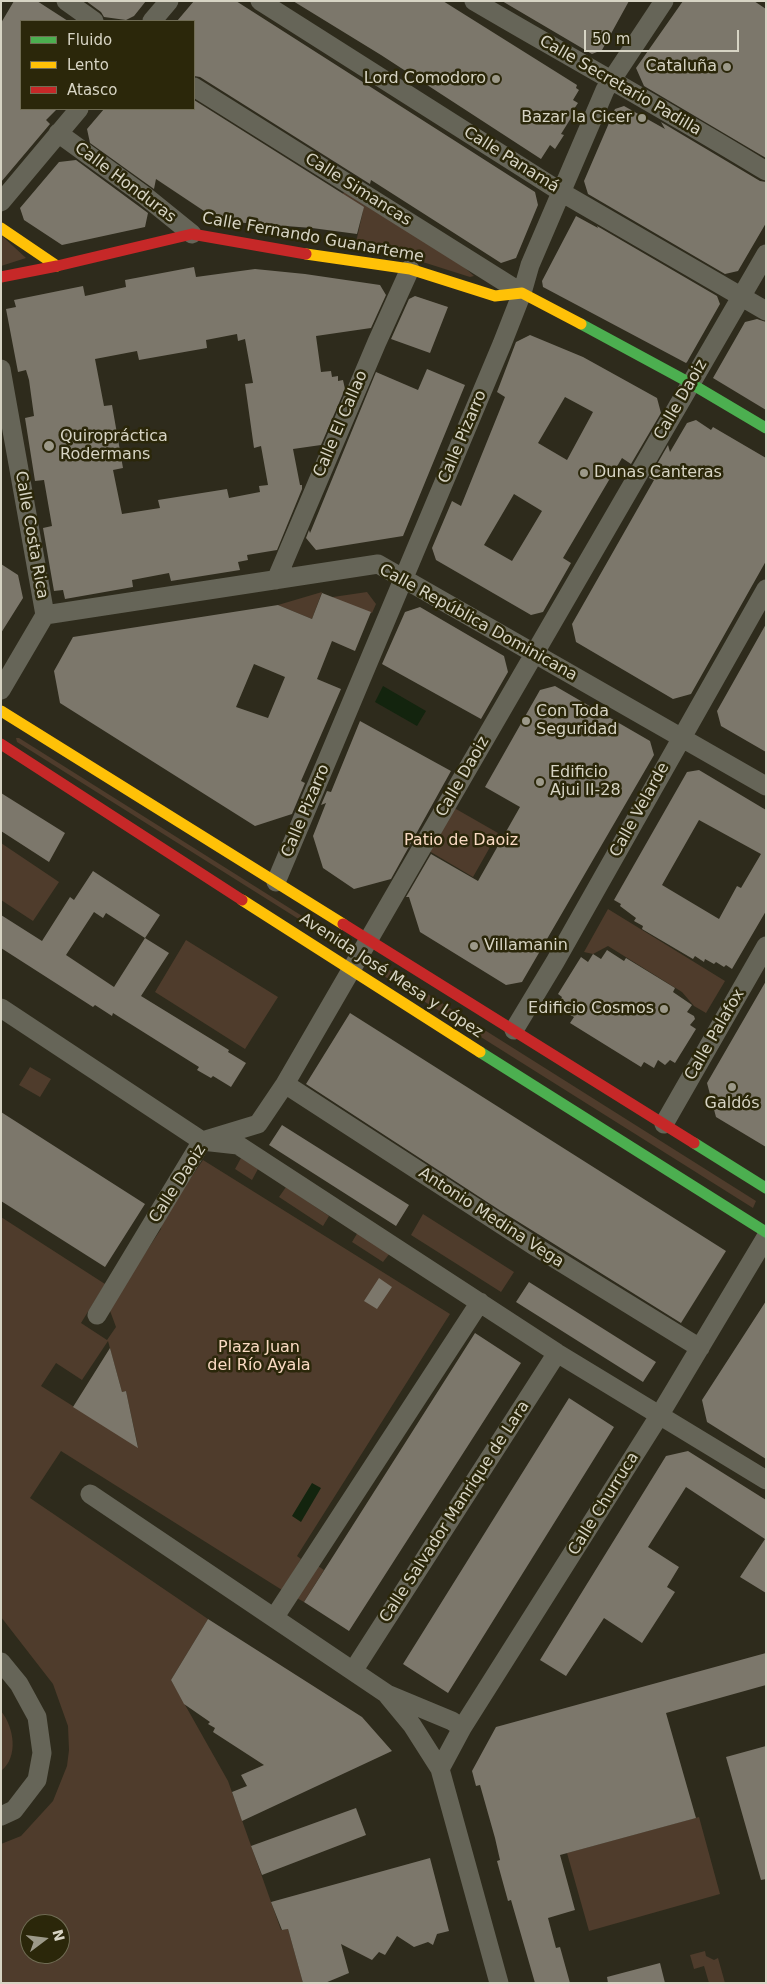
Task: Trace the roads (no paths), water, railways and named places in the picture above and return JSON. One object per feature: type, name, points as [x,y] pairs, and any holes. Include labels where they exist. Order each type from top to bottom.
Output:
[{"type":"street","points":[[66,1],[93,20]]},
{"type":"street","points":[[153,20],[168,1]]},
{"type":"street","name":"Calle Panamá","points":[[260,1],[562,192],[766,311]]},
{"type":"street","name":"Calle Secretario Padilla","points":[[474,1],[610,81],[666,110],[766,171]]},
{"type":"street","name":"Calle Pizarro","points":[[276,882],[522,293],[530,265],[610,81],[664,1]]},
{"type":"street","name":"Calle Simancas","points":[[195,88],[522,293]]},
{"type":"street","points":[[1,202],[78,110]]},
{"type":"street","name":"Calle Honduras","points":[[58,133],[145,196],[192,234]]},
{"type":"street","points":[[1,228],[57,266]]},
{"type":"street","name":"Calle Fernando Guanarteme","points":[[1,276],[57,266],[192,234],[410,270],[495,296],[522,293]]},
{"type":"street","name":"Calle Daoiz","points":[[97,1315],[202,1141],[258,1124],[285,1084],[766,254]]},
{"type":"street","name":"Calle El Callao","points":[[276,580],[373,350],[410,270]]},
{"type":"street","points":[[522,293],[690,384],[766,428]]},
{"type":"street","name":"Calle Costa Rica","points":[[1,369],[45,615],[1,690]]},
{"type":"street","name":"Calle República Dominicana","points":[[45,615],[378,564],[766,786]]},
{"type":"street","name":"Calle Velarde","points":[[514,1030],[555,962],[680,737],[766,589]]},
{"type":"street","name":"Avenida José Mesa y López","points":[[1,711],[370,939],[766,1188]]},
{"type":"street","name":"Avenida José Mesa y López","points":[[1,744],[351,970],[766,1232]]},
{"type":"street","name":"Calle Palafox","points":[[664,1124],[766,946]]},
{"type":"street","points":[[1,1008],[202,1141],[238,1145],[557,1353],[766,1480]]},
{"type":"street","name":"Antonio Medina Vega","points":[[285,1084],[536,1247],[700,1348]]},
{"type":"street","name":"Calle Churruca","points":[[440,1769],[462,1728],[659,1416],[766,1237]]},
{"type":"street","points":[[274,1618],[480,1302]]},
{"type":"street","name":"Calle Salvador Manrique de Lara","points":[[353,1671],[557,1353]]},
{"type":"street","points":[[90,1494],[387,1694],[452,1721],[462,1728]]},
{"type":"street","points":[[1,1662],[19,1684],[37,1716],[42,1754],[37,1780],[14,1810],[1,1816]]},
{"type":"street","points":[[387,1694],[412,1725],[440,1769],[498,1983]]},
{"type":"place","name":"Cataluña","points":[[727,67]]},
{"type":"place","name":"Lord Comodoro","points":[[496,79]]},
{"type":"place","name":"Bazar la Cicer","points":[[642,118]]},
{"type":"place","name":"Quiropráctica Rodermans","points":[[49,446]]},
{"type":"place","name":"Dunas Canteras","points":[[584,473]]},
{"type":"place","name":"Con Toda Seguridad","points":[[526,721]]},
{"type":"place","name":"Edificio Ajui II-28","points":[[540,782]]},
{"type":"place","name":"Villamanin","points":[[474,946]]},
{"type":"place","name":"Edificio Cosmos","points":[[664,1009]]},
{"type":"place","name":"Galdós","points":[[732,1087]]},
{"type":"park label","name":"Patio de Daoiz","points":[[461,841]]},
{"type":"park label","name":"Plaza Juan del Río Ayala","points":[[259,1357]]}]
